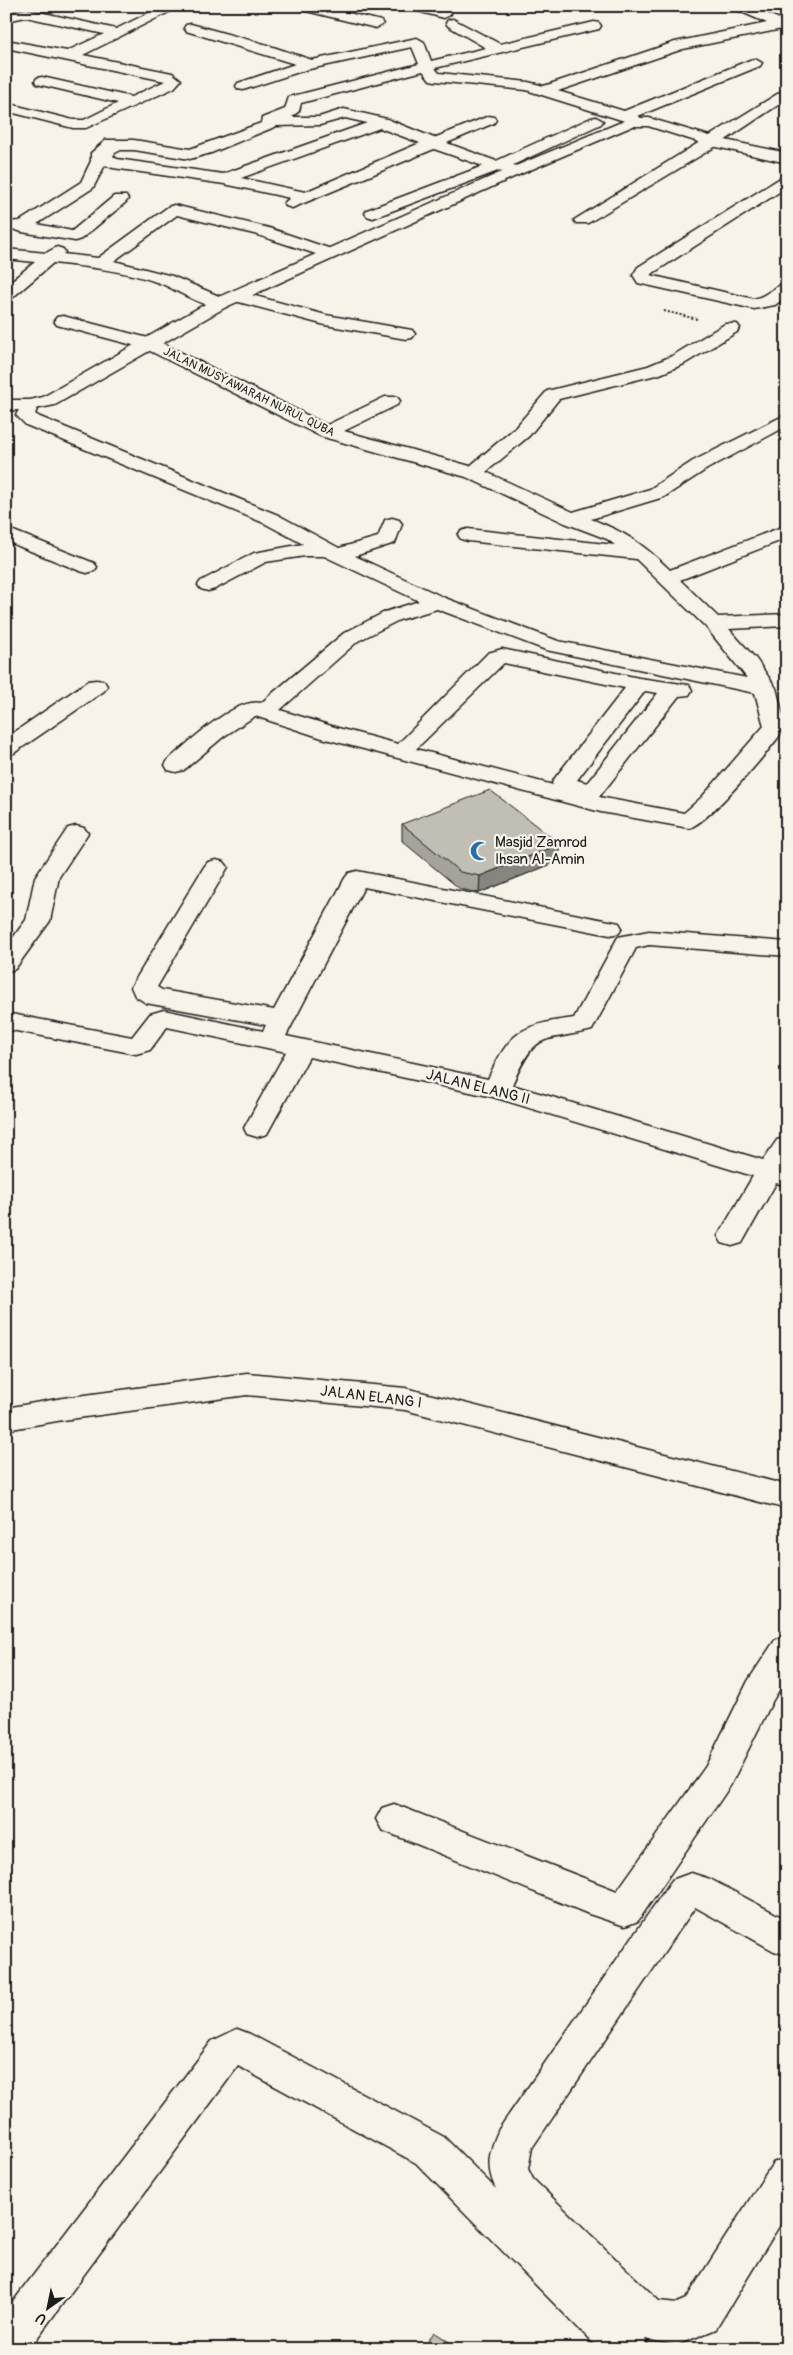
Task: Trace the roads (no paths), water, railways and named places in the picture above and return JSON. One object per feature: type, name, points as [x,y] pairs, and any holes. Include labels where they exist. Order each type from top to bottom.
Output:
[{"type":"street","points":[[69,56],[174,6]]},
{"type":"street","points":[[303,6],[376,24]]},
{"type":"street","points":[[414,6],[448,19],[497,48]]},
{"type":"street","points":[[735,6],[783,26]]},
{"type":"street","points":[[57,18],[74,10]]},
{"type":"street","points":[[6,17],[26,13],[57,18],[118,33]]},
{"type":"street","points":[[14,225],[87,185],[98,162],[98,153],[106,146],[115,142],[187,146],[208,142],[281,117],[292,111],[294,100],[334,88],[594,26]]},
{"type":"street","points":[[547,90],[680,45],[783,26]]},
{"type":"street","points":[[191,28],[259,46],[311,65]]},
{"type":"street","points":[[243,86],[311,65],[417,42],[426,67],[435,77],[499,82],[547,90],[714,142],[787,158]]},
{"type":"street","points":[[6,44],[168,76],[174,80],[169,85],[86,124],[6,107]]},
{"type":"street","points":[[89,60],[37,83],[132,102]]},
{"type":"street","points":[[6,423],[28,410],[49,401],[220,303],[508,170],[632,118],[755,63]]},
{"type":"street","points":[[582,220],[714,142],[783,96]]},
{"type":"street","points":[[373,213],[508,170],[596,121],[532,102]]},
{"type":"street","points":[[308,197],[284,190],[224,179],[113,163],[106,158],[108,150],[126,145],[190,154],[206,150],[275,122],[320,121],[344,113],[382,122],[508,170]]},
{"type":"street","points":[[282,207],[433,143],[496,122],[464,113]]},
{"type":"street","points":[[6,121],[77,139]]},
{"type":"street","points":[[224,179],[382,122]]},
{"type":"street","points":[[246,170],[284,190]]},
{"type":"street","points":[[787,180],[644,271],[642,276],[644,279],[749,303],[769,301],[787,288]]},
{"type":"street","points":[[6,294],[120,199]]},
{"type":"street","points":[[101,263],[174,210],[263,232],[328,254]]},
{"type":"street","points":[[14,225],[75,236]]},
{"type":"street","points":[[6,254],[101,263],[166,280],[220,303]]},
{"type":"street","points":[[237,296],[325,320],[406,334]]},
{"type":"street","name":"JALAN MUSYAWARAH NURUL QUBA","points":[[62,322],[150,344],[327,432],[473,473],[572,519],[604,530],[642,554],[713,623],[767,697],[781,728]]},
{"type":"street","points":[[473,473],[522,432],[553,395],[654,370],[678,360],[731,328]]},
{"type":"street","points":[[327,432],[391,401]]},
{"type":"street","points":[[6,405],[28,410]]},
{"type":"street","points":[[28,410],[33,421],[271,519],[333,552],[438,602],[562,649],[767,697]]},
{"type":"street","points":[[572,519],[658,493],[700,466],[787,419]]},
{"type":"street","points":[[208,585],[261,557],[305,550],[333,552],[385,541],[388,539],[392,524]]},
{"type":"street","points":[[667,578],[787,531]]},
{"type":"street","points":[[6,534],[87,567]]},
{"type":"street","points":[[468,535],[586,546],[642,554]]},
{"type":"street","points":[[265,711],[351,637],[392,616],[438,602]]},
{"type":"street","points":[[713,623],[787,620]]},
{"type":"street","points":[[673,689],[592,792],[409,744],[496,658],[502,655],[639,684],[673,689],[767,697]]},
{"type":"street","points":[[563,783],[639,684]]},
{"type":"street","points":[[6,748],[96,686]]},
{"type":"street","points":[[176,765],[215,732],[253,708],[330,733],[609,807],[689,821],[710,802],[781,728]]},
{"type":"street","points":[[6,964],[38,921],[47,877],[76,833]]},
{"type":"street","points":[[216,867],[144,987],[144,991],[155,997],[276,1031],[357,878],[610,928]]},
{"type":"street","points":[[498,1089],[519,1044],[530,1034],[547,1029],[583,1024],[627,942],[649,938],[787,949]]},
{"type":"street","name":"JALAN ELANG II","points":[[6,1021],[136,1046],[141,1045],[157,1020],[164,1018],[276,1031],[301,1048],[498,1089],[773,1178]]},
{"type":"street","points":[[257,1128],[301,1048]]},
{"type":"street","points":[[732,1236],[773,1178],[787,1146]]},
{"type":"street","points":[[654,1152],[773,1178]]},
{"type":"street","name":"JALAN ELANG I","points":[[6,1419],[63,1409],[247,1384],[405,1399],[787,1497]]},
{"type":"street","points":[[394,1819],[589,1898],[624,1910],[718,1776],[760,1691],[787,1649]]},
{"type":"street","points":[[787,1939],[698,1890],[691,1889],[685,1891],[513,2142],[508,2171],[519,2193],[649,2320],[677,2324],[700,2314],[787,2176]]},
{"type":"street","points":[[6,2345],[225,2053],[237,2046],[430,2150],[628,2349]]},
{"type":"place","name":"Masjid Zamrod Ihsan Al-Amin","points":[[480,851]]}]
